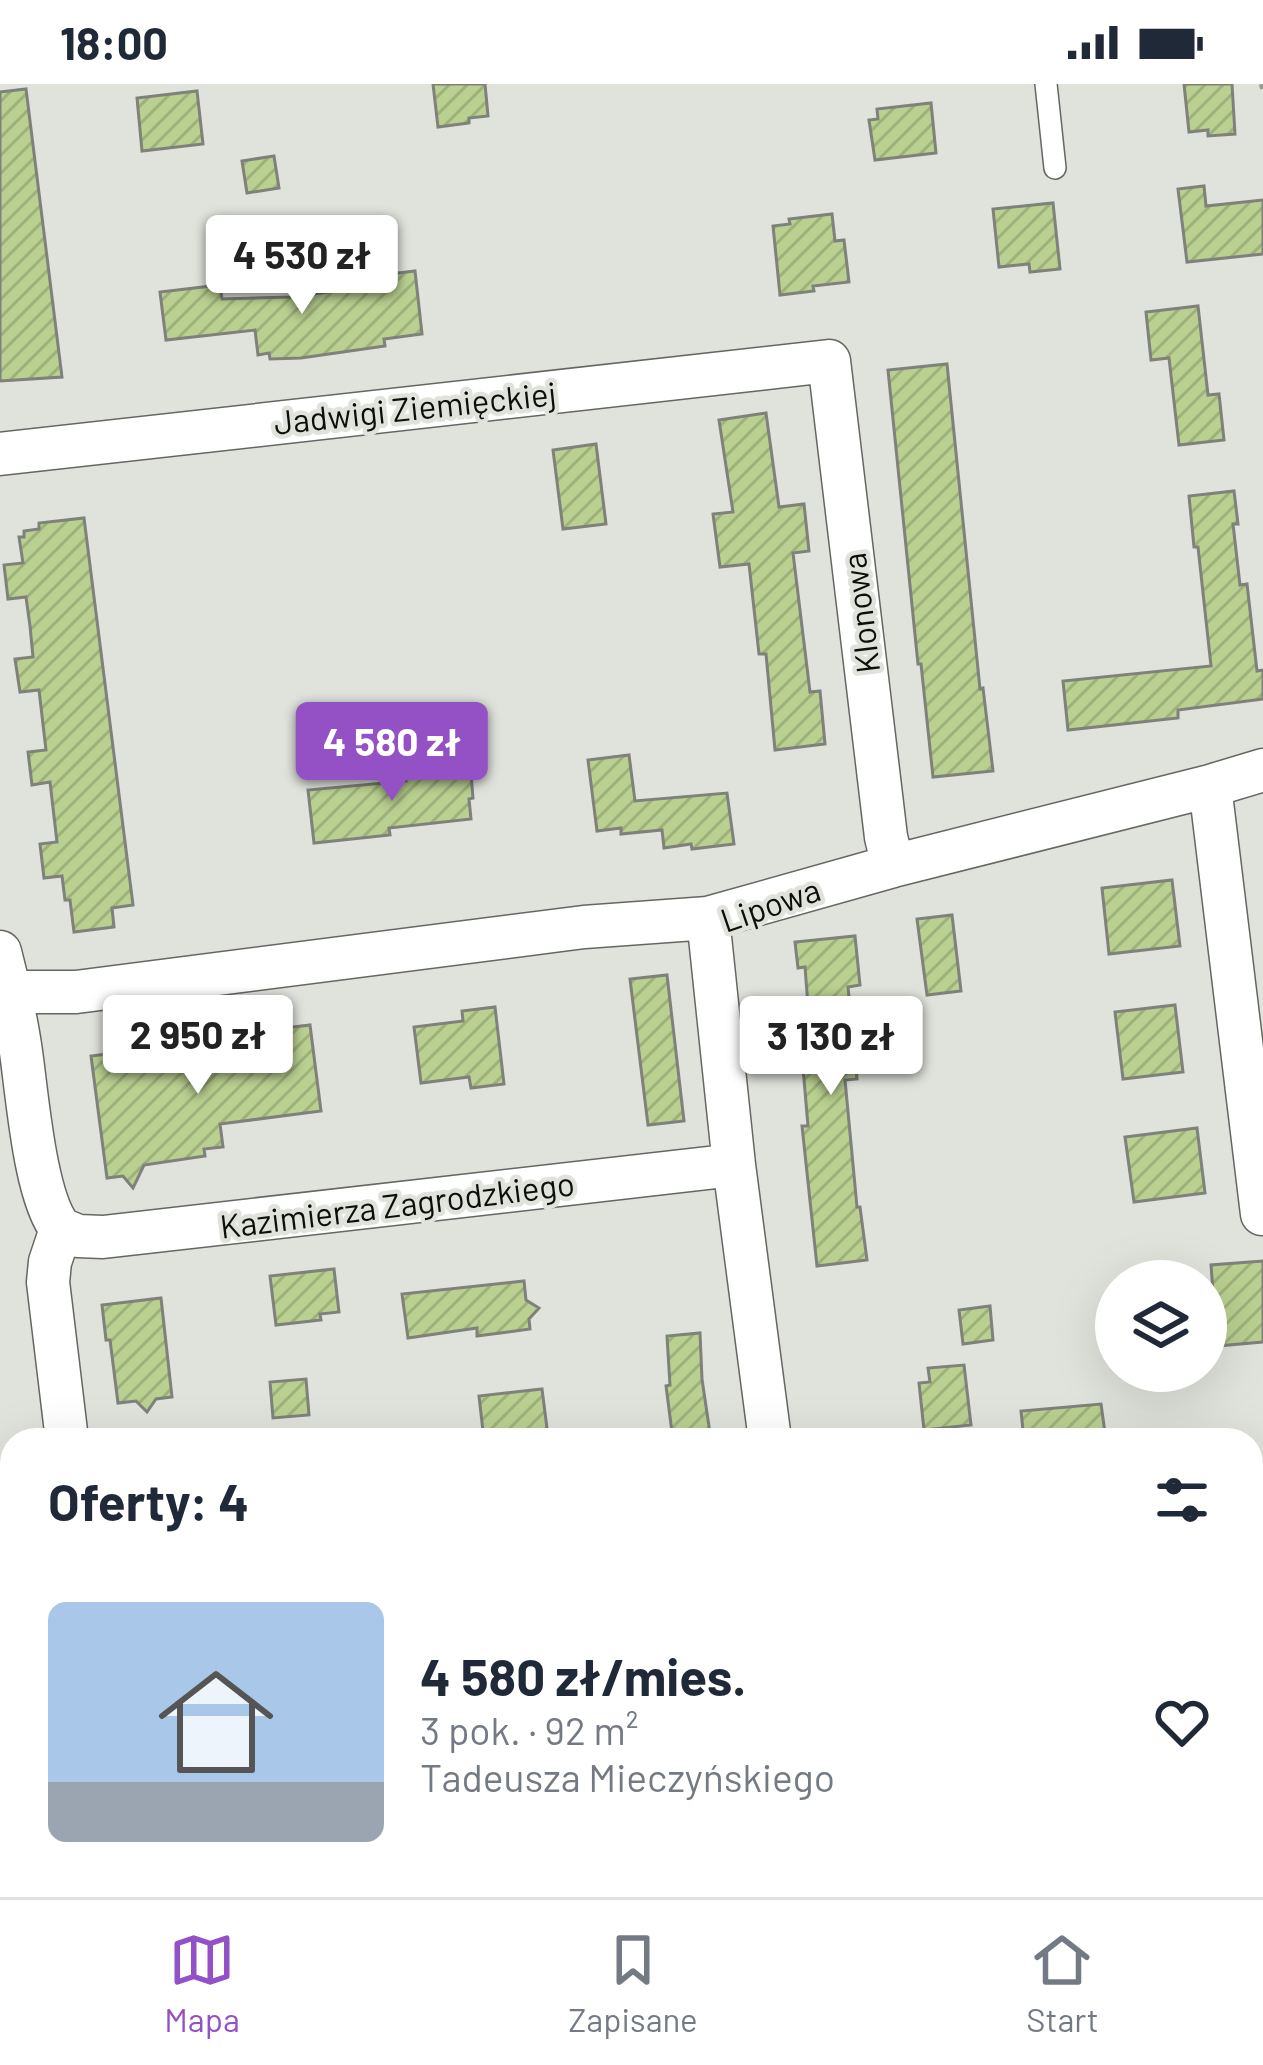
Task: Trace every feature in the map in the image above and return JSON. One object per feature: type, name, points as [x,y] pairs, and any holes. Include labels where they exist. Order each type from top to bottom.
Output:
[{"type":"street","name":"Jadwigi Ziemięckiej","points":[[0,454],[830,361]]},
{"type":"street","name":"Klonowa","points":[[830,361],[893,866]]},
{"type":"street","name":"Lipowa","points":[[768,1428],[708,918],[1263,770]]},
{"type":"street","points":[[1210,786],[1262,1214]]},
{"type":"street","points":[[5,992],[76,992],[584,927],[708,918]]},
{"type":"street","points":[[0,952],[41,1182],[50,1217],[61,1229],[49,1282],[66,1428]]},
{"type":"street","name":"Kazimierza Zagrodzkiego","points":[[61,1229],[78,1236],[103,1237],[734,1165]]},
{"type":"lane","points":[[1046,84],[1055,168]]},
{"type":"building","points":[[433,84],[485,84],[488,116],[438,127]]},
{"type":"building","points":[[1184,84],[1232,84],[1235,134],[1189,132]]},
{"type":"building","points":[[26,89],[62,377],[0,381],[0,92]]},
{"type":"building","points":[[197,91],[203,144],[142,151],[137,98]]},
{"type":"building","points":[[931,103],[936,153],[875,160],[869,120],[878,119],[877,109]]},
{"type":"building","points":[[274,156],[279,188],[247,193],[242,161]]},
{"type":"building","points":[[1204,186],[1206,206],[1263,200],[1263,254],[1187,262],[1178,189]]},
{"type":"building","points":[[1053,203],[1060,269],[1030,272],[1029,264],[999,267],[993,209]]},
{"type":"building","points":[[832,214],[835,241],[844,240],[849,282],[780,295],[773,226],[790,224],[789,219]]},
{"type":"building","points":[[415,271],[422,334],[384,339],[385,346],[270,359],[269,353],[258,355],[255,330],[166,340],[160,292],[220,285],[222,299],[292,297],[358,288],[357,278]]},
{"type":"building","points":[[1198,306],[1208,395],[1219,394],[1224,440],[1179,445],[1169,358],[1151,360],[1146,312]]},
{"type":"building","points":[[947,364],[980,689],[993,771],[933,777],[888,370]]},
{"type":"building","points":[[766,413],[779,507],[804,504],[809,551],[793,553],[810,692],[820,691],[825,744],[775,750],[766,654],[759,654],[749,564],[720,567],[713,514],[733,512],[719,420]]},
{"type":"building","points":[[596,444],[606,524],[563,529],[553,450]]},
{"type":"building","points":[[1234,491],[1240,585],[1247,584],[1257,671],[1263,670],[1263,699],[1178,710],[1178,718],[1068,730],[1063,681],[1211,666],[1189,496]]},
{"type":"building","points":[[84,518],[133,905],[112,908],[114,927],[74,932],[62,876],[44,878],[40,844],[57,842],[50,782],[32,785],[28,752],[46,750],[39,690],[20,692],[15,659],[33,657],[30,626],[26,597],[8,599],[4,565],[23,563],[19,537],[24,537],[24,531],[39,529],[39,523]]},
{"type":"building","points":[[629,755],[635,801],[727,793],[734,844],[664,848],[662,830],[597,831],[588,760]]},
{"type":"building","points":[[470,761],[471,819],[314,843],[308,790],[406,781],[405,776],[422,774],[422,766]]},
{"type":"building","points":[[1172,880],[1180,946],[1109,954],[1102,888]]},
{"type":"building","points":[[952,915],[961,991],[927,995],[917,919]]},
{"type":"building","points":[[855,936],[860,985],[848,987],[857,1079],[845,1080],[867,1260],[817,1266],[802,1126],[808,1126],[800,1033],[810,1032],[805,967],[798,968],[795,942]]},
{"type":"building","points":[[667,975],[684,1121],[648,1125],[630,979]]},
{"type":"building","points":[[1175,1005],[1183,1072],[1123,1079],[1115,1012]]},
{"type":"building","points":[[495,1007],[504,1084],[471,1088],[469,1077],[421,1083],[414,1027],[463,1021],[462,1011]]},
{"type":"building","points":[[310,1025],[321,1111],[220,1124],[223,1147],[204,1149],[205,1156],[144,1165],[133,1188],[123,1176],[107,1178],[91,1056],[107,1054],[115,1040],[131,1059],[193,1050],[193,1057],[246,1049],[244,1033]]},
{"type":"building","points":[[1197,1128],[1205,1193],[1134,1202],[1125,1137]]},
{"type":"building","points":[[1263,1261],[1263,1342],[1227,1345],[1227,1264]]},
{"type":"building","points":[[334,1269],[339,1312],[320,1314],[321,1320],[276,1325],[270,1276]]},
{"type":"building","points":[[524,1281],[526,1300],[539,1308],[529,1319],[530,1329],[477,1336],[477,1328],[408,1338],[402,1294]]},
{"type":"building","points":[[161,1298],[172,1397],[156,1399],[147,1412],[136,1401],[118,1403],[102,1305]]},
{"type":"building","points":[[990,1306],[993,1340],[963,1344],[959,1310]]},
{"type":"building","points":[[700,1333],[709,1428],[671,1428],[667,1336]]},
{"type":"building","points":[[964,1365],[971,1425],[924,1428],[919,1383],[930,1382],[928,1368]]},
{"type":"building","points":[[306,1379],[309,1415],[273,1418],[270,1382]]},
{"type":"building","points":[[542,1389],[547,1428],[483,1428],[479,1396]]},
{"type":"building","points":[[1101,1404],[1104,1428],[1023,1428],[1021,1411]]}]
